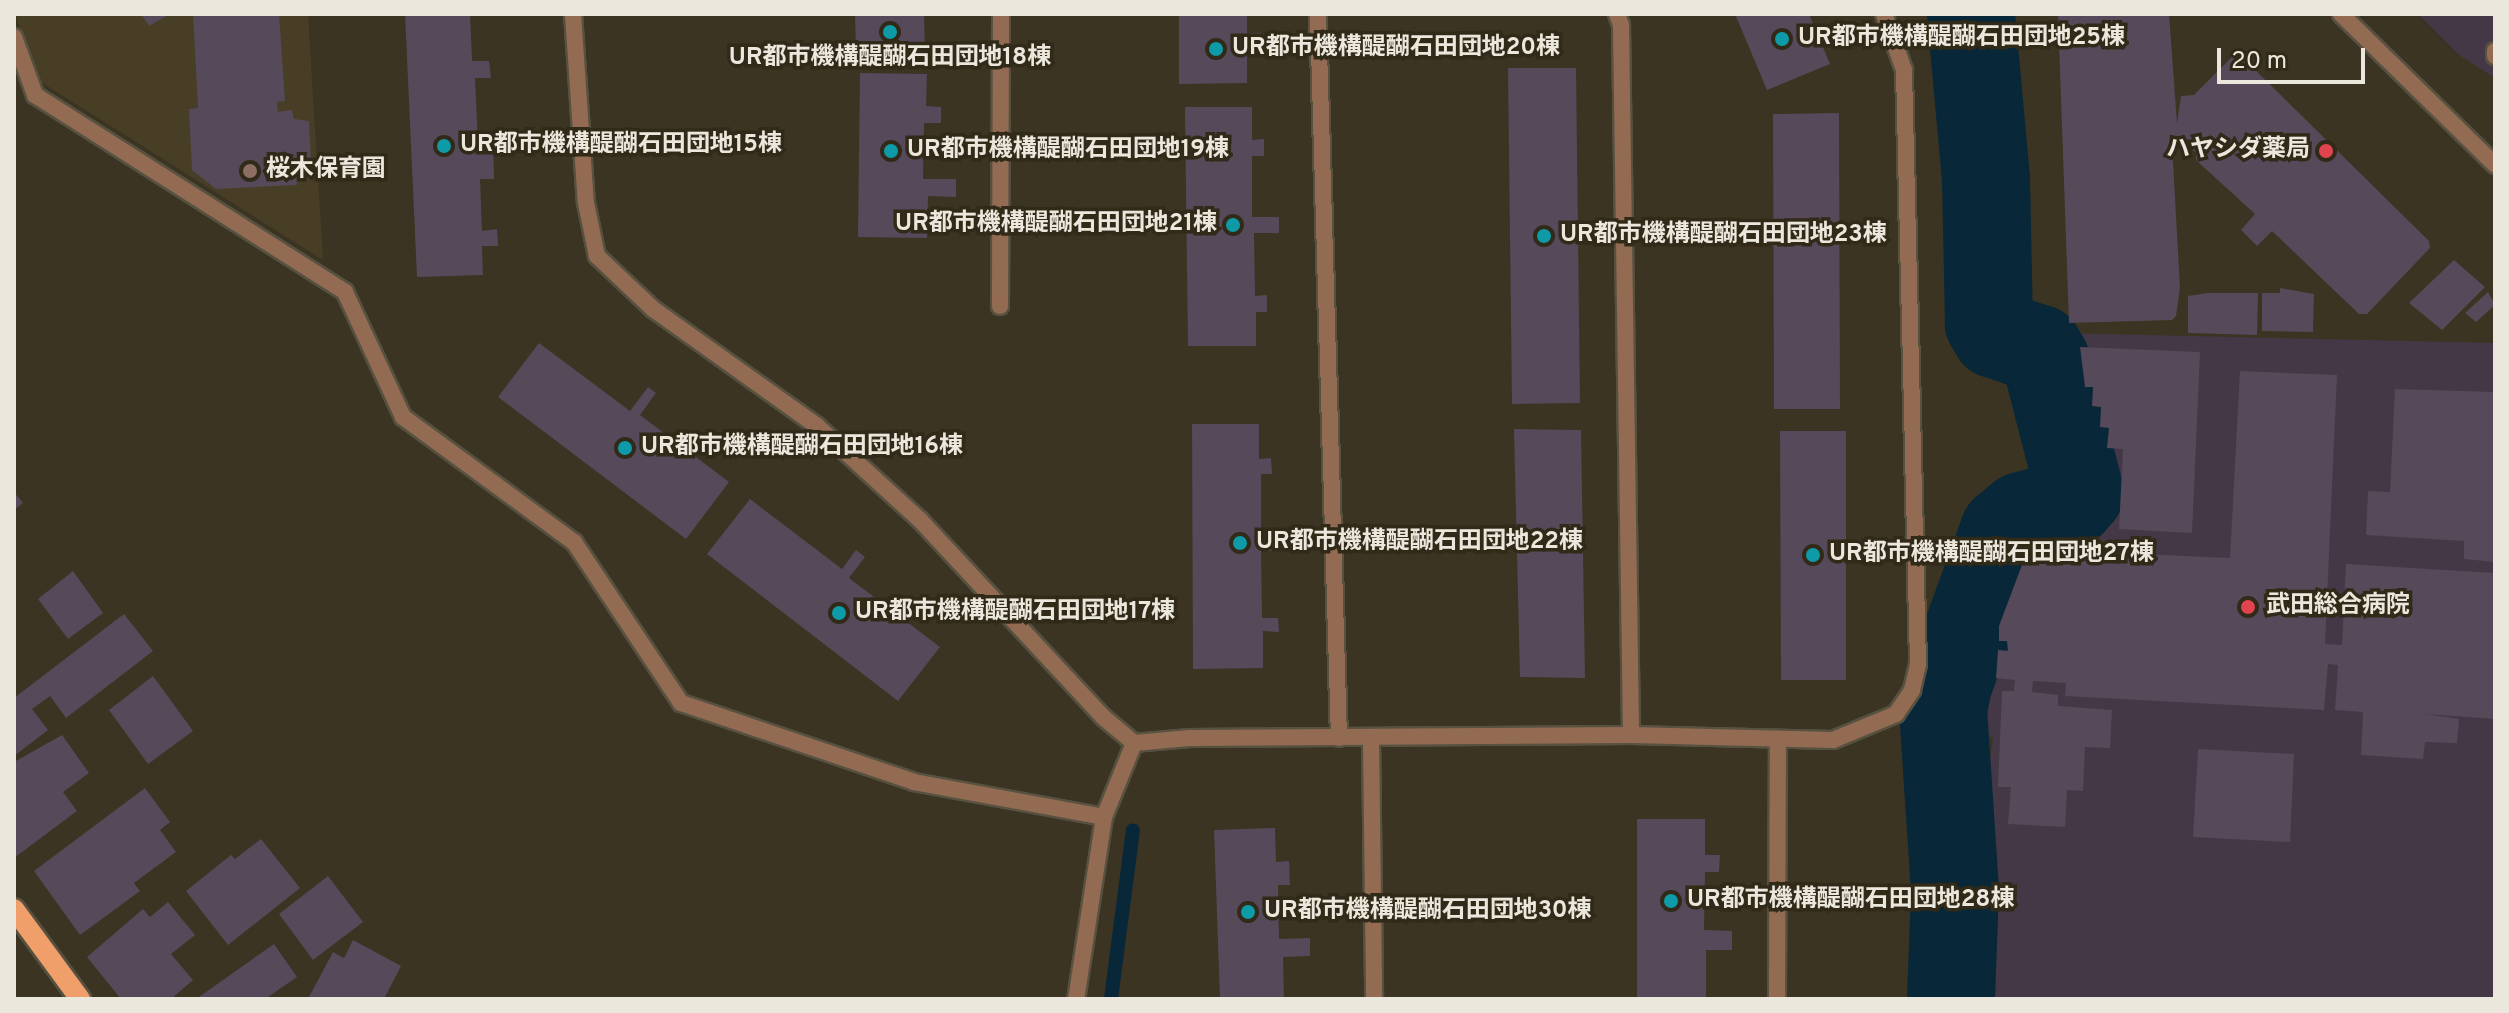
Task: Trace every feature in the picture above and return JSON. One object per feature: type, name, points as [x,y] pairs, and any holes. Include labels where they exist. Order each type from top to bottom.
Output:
[{"type":"main road","points":[[14,909],[80,999]]},
{"type":"street","points":[[573,14],[586,203],[597,256],[653,309],[817,426],[920,520],[1103,717],[1134,743],[1631,735],[1833,740],[1896,714],[1912,690],[1918,664],[1904,70],[1884,14]]},
{"type":"street","points":[[1000,306],[1001,14]]},
{"type":"street","points":[[1318,14],[1339,738]]},
{"type":"street","points":[[1617,14],[1622,41],[1631,735]]},
{"type":"street","points":[[2341,14],[2495,165]]},
{"type":"street","points":[[14,37],[35,95],[345,292],[403,417],[574,542],[681,703],[914,782],[1104,817]]},
{"type":"street","points":[[1371,738],[1374,999]]},
{"type":"street","points":[[1777,999],[1778,739]]},
{"type":"street","points":[[1076,999],[1104,817],[1134,743]]},
{"type":"shaded area","name":"桜木保育園","points":[[15,14],[308,14],[323,260],[41,82]]},
{"type":"shaded area","points":[[2418,14],[2495,14],[2495,78],[2459,55]]},
{"type":"shaded area","name":"武田総合病院","points":[[2059,333],[2495,343],[2495,999],[1979,999],[1979,848],[1993,737],[1974,736],[1973,679],[2028,536],[2113,516],[2109,463]]},
{"type":"building","points":[[141,14],[170,14],[149,26]]},
{"type":"building","points":[[193,14],[279,14],[285,101],[277,102],[278,112],[292,110],[294,119],[309,121],[311,162],[296,168],[297,185],[216,189],[192,170],[189,109],[198,108]]},
{"type":"building","name":"UR都市機構醍醐石田団地15棟","points":[[405,14],[470,14],[472,61],[489,61],[491,78],[475,78],[478,146],[493,145],[494,179],[480,179],[482,231],[497,229],[498,246],[482,246],[483,275],[417,277]]},
{"type":"building","name":"UR都市機構醍醐石田団地18棟","points":[[855,14],[924,14],[925,51],[856,51]]},
{"type":"building","name":"UR都市機構醍醐石田団地20棟","points":[[1179,14],[1247,14],[1247,33],[1261,33],[1261,48],[1247,49],[1247,83],[1179,84]]},
{"type":"building","name":"UR都市機構醍醐石田団地25棟","points":[[1735,14],[1809,14],[1830,64],[1767,90]]},
{"type":"building","points":[[2058,14],[2169,14],[2177,123],[2181,96],[2194,95],[2234,55],[2241,56],[2429,241],[2430,248],[2367,314],[2359,314],[2272,231],[2257,246],[2241,230],[2255,214],[2196,160],[2196,153],[2181,138],[2172,144],[2180,288],[2176,316],[2172,320],[2069,323]]},
{"type":"building","name":"UR都市機構醍醐石田団地23棟","points":[[1508,68],[1576,68],[1580,403],[1512,404]]},
{"type":"building","name":"UR都市機構醍醐石田団地19棟","points":[[860,73],[927,74],[926,106],[941,107],[941,123],[924,123],[923,179],[956,179],[956,197],[928,196],[927,238],[858,237]]},
{"type":"building","name":"UR都市機構醍醐石田団地21棟","points":[[1185,107],[1252,107],[1252,140],[1264,139],[1264,156],[1252,156],[1252,217],[1279,217],[1279,233],[1254,233],[1255,296],[1267,295],[1267,312],[1256,312],[1256,346],[1188,346]]},
{"type":"building","points":[[1839,113],[1840,409],[1774,409],[1773,114]]},
{"type":"building","points":[[2454,260],[2485,287],[2442,330],[2409,303]]},
{"type":"building","points":[[2280,288],[2314,294],[2313,332],[2262,331],[2262,293],[2280,293]]},
{"type":"building","points":[[2488,292],[2495,305],[2476,322],[2465,313]]},
{"type":"building","points":[[2258,293],[2257,335],[2188,333],[2188,296]]},
{"type":"building","name":"UR都市機構醍醐石田団地16棟","points":[[539,343],[630,411],[648,387],[656,393],[640,415],[729,482],[686,539],[498,397]]},
{"type":"building","points":[[2080,347],[2200,352],[2192,533],[2119,529],[2123,449],[2107,448],[2109,428],[2100,427],[2101,407],[2092,406],[2093,387],[2085,387]]},
{"type":"building","name":"武田総合病院","points":[[2240,371],[2337,375],[2325,644],[2342,645],[2346,564],[2495,573],[2495,719],[2425,714],[2459,719],[2457,743],[2425,742],[2423,759],[2361,755],[2363,712],[2335,710],[2338,665],[2328,664],[2324,710],[2065,696],[2066,683],[2033,681],[2032,692],[2058,695],[2058,706],[2112,710],[2110,748],[2085,747],[2083,791],[2067,790],[2065,827],[2008,824],[2011,787],[1998,787],[2002,691],[2014,691],[2015,680],[1996,678],[1998,650],[2008,651],[2007,641],[1999,641],[1999,626],[2028,549],[2230,558]]},
{"type":"building","name":"武田総合病院","points":[[2395,389],[2495,392],[2495,562],[2464,559],[2464,541],[2366,535],[2368,491],[2390,492]]},
{"type":"building","name":"UR都市機構醍醐石田団地22棟","points":[[1192,424],[1259,424],[1259,459],[1271,458],[1272,474],[1261,474],[1261,535],[1288,535],[1288,551],[1261,551],[1262,618],[1278,618],[1279,632],[1263,631],[1263,668],[1193,669]]},
{"type":"building","points":[[1514,429],[1581,430],[1585,678],[1520,677]]},
{"type":"building","name":"UR都市機構醍醐石田団地27棟","points":[[1780,431],[1846,431],[1846,680],[1781,680]]},
{"type":"building","points":[[14,492],[23,503],[14,510]]},
{"type":"building","name":"UR都市機構醍醐石田団地17棟","points":[[750,499],[842,569],[856,550],[865,557],[849,578],[940,647],[898,701],[707,554]]},
{"type":"building","points":[[73,571],[103,613],[68,639],[38,599]]},
{"type":"building","points":[[124,614],[153,651],[66,718],[50,696],[32,709],[48,730],[14,756],[14,698]]},
{"type":"building","points":[[153,676],[193,731],[148,764],[109,710]]},
{"type":"building","points":[[62,735],[89,773],[63,792],[77,811],[14,858],[14,762]]},
{"type":"building","points":[[2198,749],[2294,754],[2290,842],[2193,837]]},
{"type":"building","points":[[145,788],[170,822],[160,830],[176,852],[134,883],[140,891],[80,935],[34,871]]},
{"type":"building","name":"UR都市機構醍醐石田団地28棟","points":[[1637,819],[1705,819],[1705,855],[1720,855],[1719,872],[1705,872],[1704,930],[1732,931],[1732,950],[1706,950],[1706,999],[1637,999]]},
{"type":"building","name":"UR都市機構醍醐石田団地30棟","points":[[1275,828],[1276,862],[1289,861],[1290,885],[1278,885],[1279,939],[1310,938],[1310,956],[1283,957],[1284,999],[1220,999],[1214,830]]},
{"type":"building","points":[[261,839],[300,888],[228,945],[186,891],[231,855],[235,859]]},
{"type":"building","points":[[328,876],[363,922],[313,960],[279,914]]},
{"type":"building","points":[[168,902],[195,935],[171,954],[193,980],[171,999],[121,999],[87,957],[143,909],[150,917]]},
{"type":"building","points":[[353,940],[401,966],[384,999],[308,999],[333,952],[344,958]]},
{"type":"building","points":[[274,944],[297,977],[265,999],[196,999]]},
{"type":"waterway","points":[[1951,999],[1955,890],[1943,710],[1948,685],[2004,531],[2022,516],[2071,503],[2080,493],[2046,361],[2039,349],[1995,334],[1989,323],[1986,179],[1971,14]]},
{"type":"waterway","points":[[1111,999],[1133,830]]},
{"type":"place","name":"UR都市機構醍醐石田団地18棟","points":[[890,32]]},
{"type":"place","name":"UR都市機構醍醐石田団地25棟","points":[[1782,39]]},
{"type":"place","name":"UR都市機構醍醐石田団地20棟","points":[[1216,49]]},
{"type":"place","name":"UR都市機構醍醐石田団地15棟","points":[[444,146]]},
{"type":"place","name":"UR都市機構醍醐石田団地19棟","points":[[891,151]]},
{"type":"place","name":"ハヤシダ薬局","points":[[2326,151]]},
{"type":"place","name":"桜木保育園","points":[[250,171]]},
{"type":"place","name":"UR都市機構醍醐石田団地21棟","points":[[1233,225]]},
{"type":"place","name":"UR都市機構醍醐石田団地23棟","points":[[1544,236]]},
{"type":"place","name":"UR都市機構醍醐石田団地16棟","points":[[625,448]]},
{"type":"place","name":"UR都市機構醍醐石田団地22棟","points":[[1240,543]]},
{"type":"place","name":"UR都市機構醍醐石田団地27棟","points":[[1813,555]]},
{"type":"place","name":"武田総合病院","points":[[2248,607]]},
{"type":"place","name":"UR都市機構醍醐石田団地17棟","points":[[839,613]]},
{"type":"place","name":"UR都市機構醍醐石田団地28棟","points":[[1671,901]]},
{"type":"place","name":"UR都市機構醍醐石田団地30棟","points":[[1248,912]]}]
